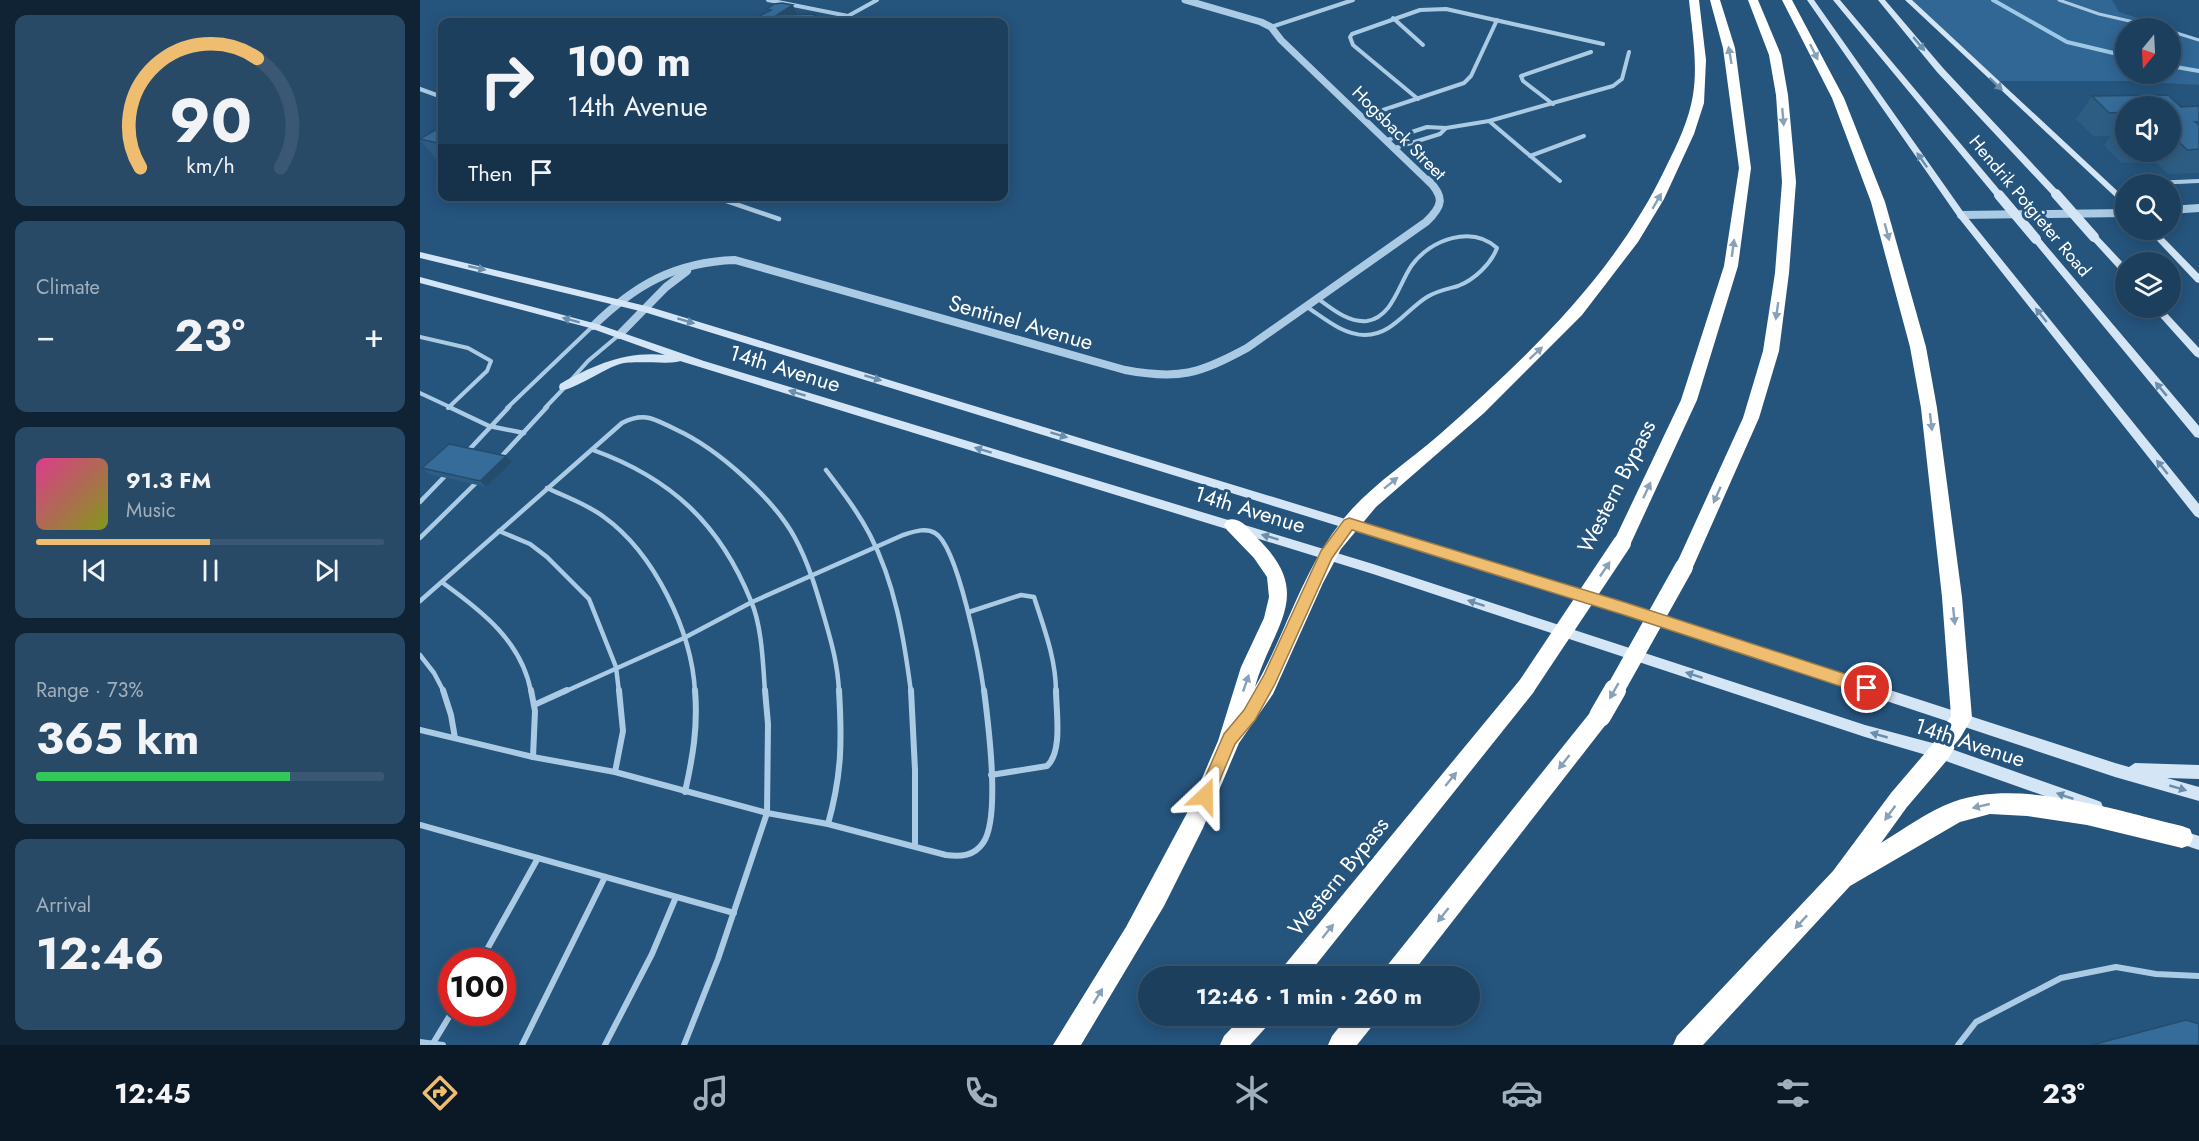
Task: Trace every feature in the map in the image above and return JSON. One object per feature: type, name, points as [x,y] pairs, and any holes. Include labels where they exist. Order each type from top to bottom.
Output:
[{"type":"highway","points":[[1229,740],[1250,715],[1270,680],[1326,555],[1349,524],[1369,502],[1441,443],[1554,336],[1594,294],[1642,228],[1664,190],[1694,119],[1699,82],[1694,0]]},
{"type":"highway","name":"Western Bypass","points":[[1300,966],[1526,687],[1622,543],[1689,400],[1731,266],[1745,168],[1729,48],[1715,0]]},
{"type":"highway","points":[[1403,966],[1600,716],[1684,567],[1751,418],[1771,351],[1782,273],[1789,182],[1782,95],[1775,55],[1753,0]]},
{"type":"highway","points":[[1686,1045],[1841,879],[1899,800],[1940,752],[1962,718],[1952,597],[1929,408],[1918,347],[1878,202],[1838,98],[1787,0]]},
{"type":"highway","points":[[1066,1045],[1149,911],[1190,833],[1229,740],[1252,665],[1278,604],[1278,586],[1274,570],[1233,525]]},
{"type":"highway","points":[[1841,879],[1955,812],[1990,803],[2027,805],[2086,814],[2191,840]]},
{"type":"highway","points":[[1233,1045],[1249,1026]]},
{"type":"highway","points":[[1341,1045],[1356,1026]]},
{"type":"main road","points":[[1810,0],[1961,215],[2199,513]]},
{"type":"main road","name":"Hendrik Potgieter Road","points":[[1836,0],[2199,434]]},
{"type":"main road","name":"Hendrik Potgieter Road","points":[[1881,0],[1941,70],[2115,260]]},
{"type":"main road","points":[[1908,0],[2115,194]]},
{"type":"main road","points":[[2101,182],[2115,188]]},
{"type":"main road","points":[[2161,240],[2199,280]]},
{"type":"main road","name":"14th Avenue","points":[[420,255],[620,301],[1624,609],[2115,770],[2199,794]]},
{"type":"main road","name":"14th Avenue","points":[[420,280],[593,326],[700,364],[1233,525],[1865,730],[1940,752],[2191,840]]},
{"type":"main road","points":[[2166,318],[2199,354]]},
{"type":"main road","points":[[564,387],[598,367],[626,358],[644,357],[700,364]]},
{"type":"main road","points":[[2115,770],[2199,772]]},
{"type":"street","points":[[768,0],[851,18]]},
{"type":"street","points":[[848,16],[877,0]]},
{"type":"street","points":[[1185,0],[1246,17],[1271,27],[1353,0]]},
{"type":"street","points":[[1418,99],[1350,41],[1352,34],[1393,18],[1420,10],[1438,8],[1603,44]]},
{"type":"street","points":[[1393,18],[1423,45]]},
{"type":"street","points":[[1362,117],[1459,86],[1468,81],[1497,20]]},
{"type":"street","name":"Hogsback Street","points":[[1271,27],[1281,40],[1438,190],[1440,208],[1426,222],[1317,298]]},
{"type":"street","points":[[1553,104],[1523,81],[1521,76],[1591,51]]},
{"type":"street","points":[[1387,140],[1427,127],[1446,128],[1489,121],[1618,84],[1624,74],[1629,52]]},
{"type":"street","points":[[420,88],[438,95]]},
{"type":"street","points":[[1489,121],[1560,181]]},
{"type":"street","points":[[1395,148],[1440,134],[1446,128]]},
{"type":"street","points":[[1530,156],[1584,136]]},
{"type":"street","points":[[727,201],[779,219]]},
{"type":"street","points":[[2181,209],[2199,208]]},
{"type":"street","points":[[1961,215],[2115,213]]},
{"type":"street","name":"Sentinel Avenue","points":[[593,326],[620,301],[643,285],[683,267],[725,260],[748,263],[1125,370],[1160,376],[1181,374],[1219,363],[1247,348],[1317,298]]},
{"type":"street","name":"Sentinel Avenue","points":[[619,335],[666,287],[701,264]]},
{"type":"lane","points":[[2059,0],[2116,18]]},
{"type":"lane","points":[[2181,34],[2199,40]]},
{"type":"lane","points":[[2181,182],[2199,181]]},
{"type":"lane","points":[[1306,306],[1351,332],[1376,334],[1390,327],[1430,294],[1468,281],[1495,256],[1497,248],[1489,239],[1476,234],[1462,234],[1445,241],[1420,256],[1385,312],[1368,321],[1346,318],[1317,298]]},
{"type":"lane","points":[[460,460],[489,426],[593,326]]},
{"type":"lane","points":[[495,464],[588,361],[619,335]]},
{"type":"lane","points":[[420,337],[468,348],[489,357],[491,361],[487,371],[448,408]]},
{"type":"lane","points":[[420,343],[427,339]]},
{"type":"lane","points":[[420,393],[489,426],[524,433]]},
{"type":"lane","points":[[420,601],[622,423],[637,416],[654,418],[690,436],[716,454],[757,489],[794,536],[812,575],[838,667],[842,744],[838,789],[828,824]]},
{"type":"lane","points":[[593,450],[615,458],[652,478],[685,501],[718,537],[752,602],[762,652],[768,724],[767,813],[735,913],[684,1045]]},
{"type":"lane","points":[[420,502],[452,469]]},
{"type":"lane","points":[[826,470],[852,504],[876,546],[902,624],[916,744],[915,846]]},
{"type":"lane","points":[[420,538],[480,480]]},
{"type":"lane","points":[[547,488],[601,515],[621,533],[647,563],[669,598],[684,638],[692,672],[696,714],[695,747],[685,792]]},
{"type":"lane","points":[[420,730],[533,757],[615,772],[767,813],[828,824],[946,855],[964,857],[976,850],[988,835],[991,823],[991,775],[987,701],[969,612],[946,546],[934,532],[926,530],[912,532],[876,546],[752,602],[684,638],[534,705]]},
{"type":"lane","points":[[499,531],[530,544],[547,557],[589,599],[616,667],[623,731],[615,772]]},
{"type":"lane","points":[[443,583],[479,608],[512,641],[525,670],[534,705],[533,757]]},
{"type":"lane","points":[[969,612],[1021,595],[1034,597],[1052,651],[1056,675],[1057,750],[1054,760],[1047,766],[991,775]]},
{"type":"lane","points":[[420,655],[431,666],[447,698],[455,738]]},
{"type":"lane","points":[[420,825],[735,913]]},
{"type":"lane","points":[[488,948],[538,858]]},
{"type":"lane","points":[[522,1045],[605,877]]},
{"type":"lane","points":[[605,1045],[652,954],[676,897]]},
{"type":"lane","points":[[1958,1045],[1976,1022],[2061,978],[2116,967],[2156,974],[2199,976]]},
{"type":"lane","points":[[433,1044],[444,1026]]},
{"type":"lane","points":[[420,1042],[443,1045]]},
{"type":"shaded area","points":[[1912,0],[2112,0],[2119,12],[2138,18],[2115,18],[2115,81],[1997,81]]},
{"type":"shaded area","points":[[2181,32],[2199,38],[2199,85],[2181,84]]},
{"type":"building","points":[[774,4],[793,5],[777,15],[815,14],[814,16],[822,18],[756,18],[771,10],[767,9]]},
{"type":"building","points":[[2168,95],[2169,96],[2115,96],[2115,113],[2109,113],[2092,96]]},
{"type":"building","points":[[2199,106],[2199,122],[2195,122],[2199,125],[2199,149],[2187,150],[2181,144],[2181,107]]},
{"type":"building","points":[[438,128],[438,143],[420,139]]},
{"type":"building","points":[[449,444],[506,456],[480,481],[422,468]]},
{"type":"building","points":[[2186,1020],[2199,1024],[2199,1045],[2092,1045]]},
{"type":"waterway","points":[[1993,0],[2067,42],[2115,53]]},
{"type":"waterway","points":[[2181,68],[2199,71]]},
{"type":"route","points":[[1205,796],[1229,740],[1250,715],[1270,680],[1326,555],[1349,524],[1624,609],[1867,688]]}]
